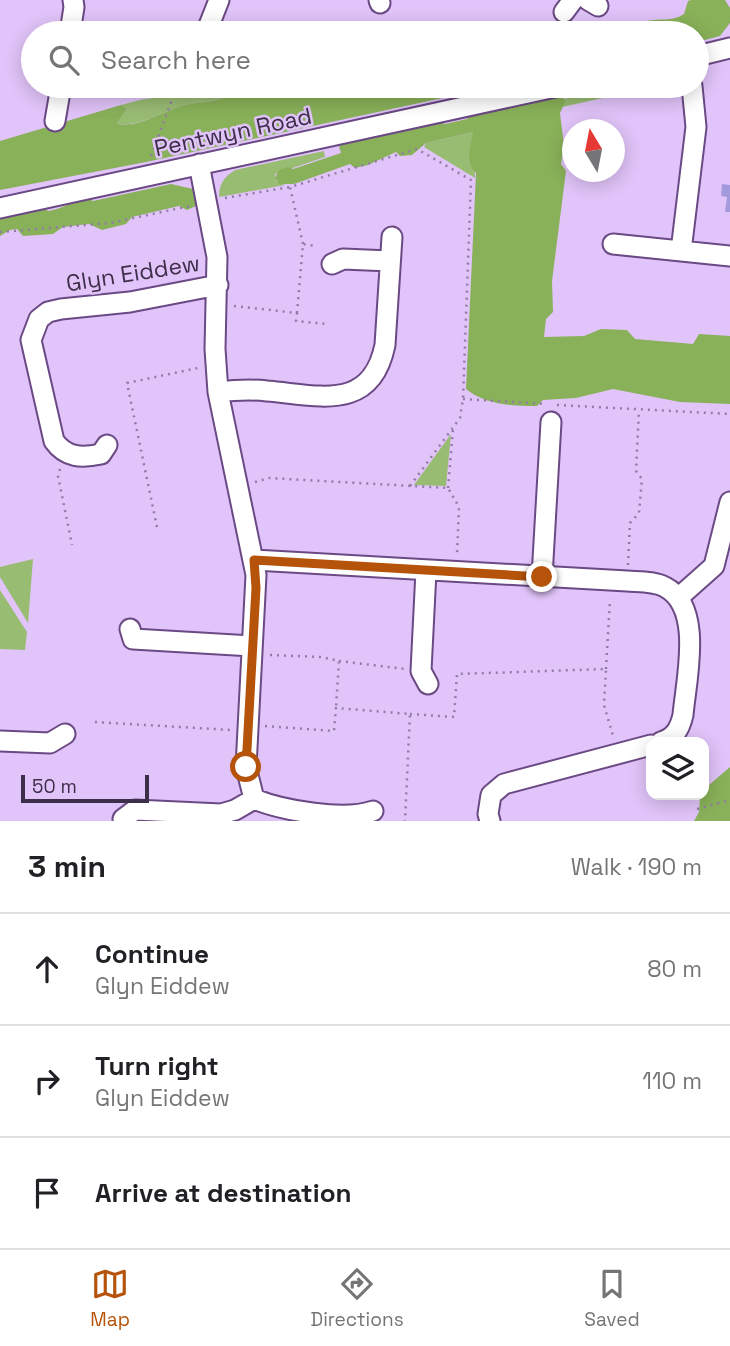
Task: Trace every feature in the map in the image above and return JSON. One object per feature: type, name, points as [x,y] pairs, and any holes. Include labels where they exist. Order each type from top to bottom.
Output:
[{"type":"street","points":[[72,21],[73,0]]},
{"type":"street","points":[[211,21],[219,0]]},
{"type":"street","points":[[709,53],[730,48]]},
{"type":"street","points":[[55,121],[59,98]]},
{"type":"street","name":"Pentwyn Road","points":[[0,208],[504,98]]},
{"type":"street","points":[[681,251],[696,127],[693,98]]},
{"type":"street","name":"Glyn Eiddew","points":[[199,164],[216,242],[215,365],[218,392],[254,560],[256,588],[246,767],[254,799]]},
{"type":"street","points":[[218,392],[256,390],[337,397],[360,388],[370,379],[382,359],[391,237]]},
{"type":"street","points":[[613,244],[730,256]]},
{"type":"street","points":[[332,264],[342,258],[390,261]]},
{"type":"street","name":"Glyn Eiddew","points":[[63,451],[54,441],[49,427],[32,351],[31,340],[39,319],[61,309],[217,294]]},
{"type":"street","points":[[542,577],[551,422]]},
{"type":"street","points":[[63,451],[81,458],[101,454],[107,445]]},
{"type":"street","points":[[678,598],[714,566],[730,502]]},
{"type":"street","points":[[254,560],[656,583],[665,586],[678,598],[690,627],[684,715],[680,727],[672,737]]},
{"type":"street","points":[[424,677],[426,571]]},
{"type":"street","points":[[130,629],[133,639],[252,650]]},
{"type":"street","points":[[0,741],[50,743],[65,734]]},
{"type":"street","points":[[490,821],[488,814],[491,794],[504,784],[646,746]]},
{"type":"street","points":[[123,819],[135,810],[220,814],[235,810],[254,799],[294,813],[360,818],[373,811]]},
{"type":"path","points":[[151,156],[173,98]]},
{"type":"path","points":[[216,200],[290,187],[417,149],[471,180],[463,399],[460,418],[410,486]]},
{"type":"path","points":[[290,187],[303,244],[296,321],[327,324]]},
{"type":"path","points":[[0,232],[110,223],[185,207]]},
{"type":"path","points":[[303,244],[316,246]]},
{"type":"path","points":[[217,294],[297,313]]},
{"type":"path","points":[[157,527],[127,383],[215,365]]},
{"type":"path","points":[[463,399],[730,414]]},
{"type":"path","points":[[618,754],[604,705],[606,669],[630,523],[639,513],[642,479],[636,471],[639,410]]},
{"type":"path","points":[[453,428],[448,488],[459,507],[456,572]]},
{"type":"path","points":[[63,451],[58,476],[72,544]]},
{"type":"path","points":[[239,487],[269,478],[448,488]]},
{"type":"path","points":[[252,650],[321,657],[424,677]]},
{"type":"path","points":[[95,722],[334,731],[339,661]]},
{"type":"path","points":[[336,708],[454,717],[457,674],[606,669]]},
{"type":"path","points":[[405,821],[410,714]]},
{"type":"path","points":[[697,809],[729,801]]},
{"type":"green space","points":[[725,0],[730,8],[730,23],[720,36],[709,39],[709,21],[647,21],[680,16],[684,14],[688,1]]},
{"type":"green space","points":[[222,98],[181,106],[132,124],[117,123],[127,109],[121,105],[140,100]]},
{"type":"green space","points":[[442,98],[146,162],[0,190],[0,141],[121,105],[127,109],[117,123],[132,124],[181,106],[220,99]]},
{"type":"green space","points":[[532,98],[564,98],[565,102],[560,113],[562,182],[565,182],[552,281],[553,312],[546,319],[544,337],[584,336],[601,329],[627,330],[635,339],[693,344],[699,334],[730,336],[730,404],[680,402],[613,389],[576,398],[543,400],[537,406],[518,406],[490,401],[466,389],[476,173],[469,158],[473,132],[426,143],[412,155],[400,156],[396,152],[368,165],[355,168],[350,164],[294,184],[279,184],[275,178],[279,170],[288,167],[293,169],[341,153],[338,143],[439,121],[445,124],[467,119],[473,112]]},
{"type":"green space","points":[[569,98],[603,98],[562,107],[564,99]]},
{"type":"green space","points":[[473,132],[475,178],[424,147],[426,143]]},
{"type":"green space","points":[[324,151],[325,157],[275,174],[276,181],[285,185],[219,197],[223,181],[235,170]]},
{"type":"green space","points":[[171,184],[193,189],[200,194],[196,206],[187,210],[179,206],[132,217],[126,224],[102,230],[89,224],[63,227],[53,234],[23,236],[17,229],[0,236],[0,214],[42,206],[48,211],[86,197],[93,201]]},
{"type":"green space","points":[[451,434],[446,486],[414,485]]},
{"type":"green space","points":[[33,559],[28,623],[0,577],[0,567]]},
{"type":"green space","points":[[0,590],[27,632],[25,650],[0,649]]},
{"type":"green space","points":[[730,767],[730,821],[694,821],[699,812],[700,800],[709,800],[709,785]]},
{"type":"building","points":[[722,184],[730,185],[730,212],[725,212],[727,197],[721,196]]},
{"type":"route","points":[[246,767],[256,588],[254,560],[542,577]]}]
